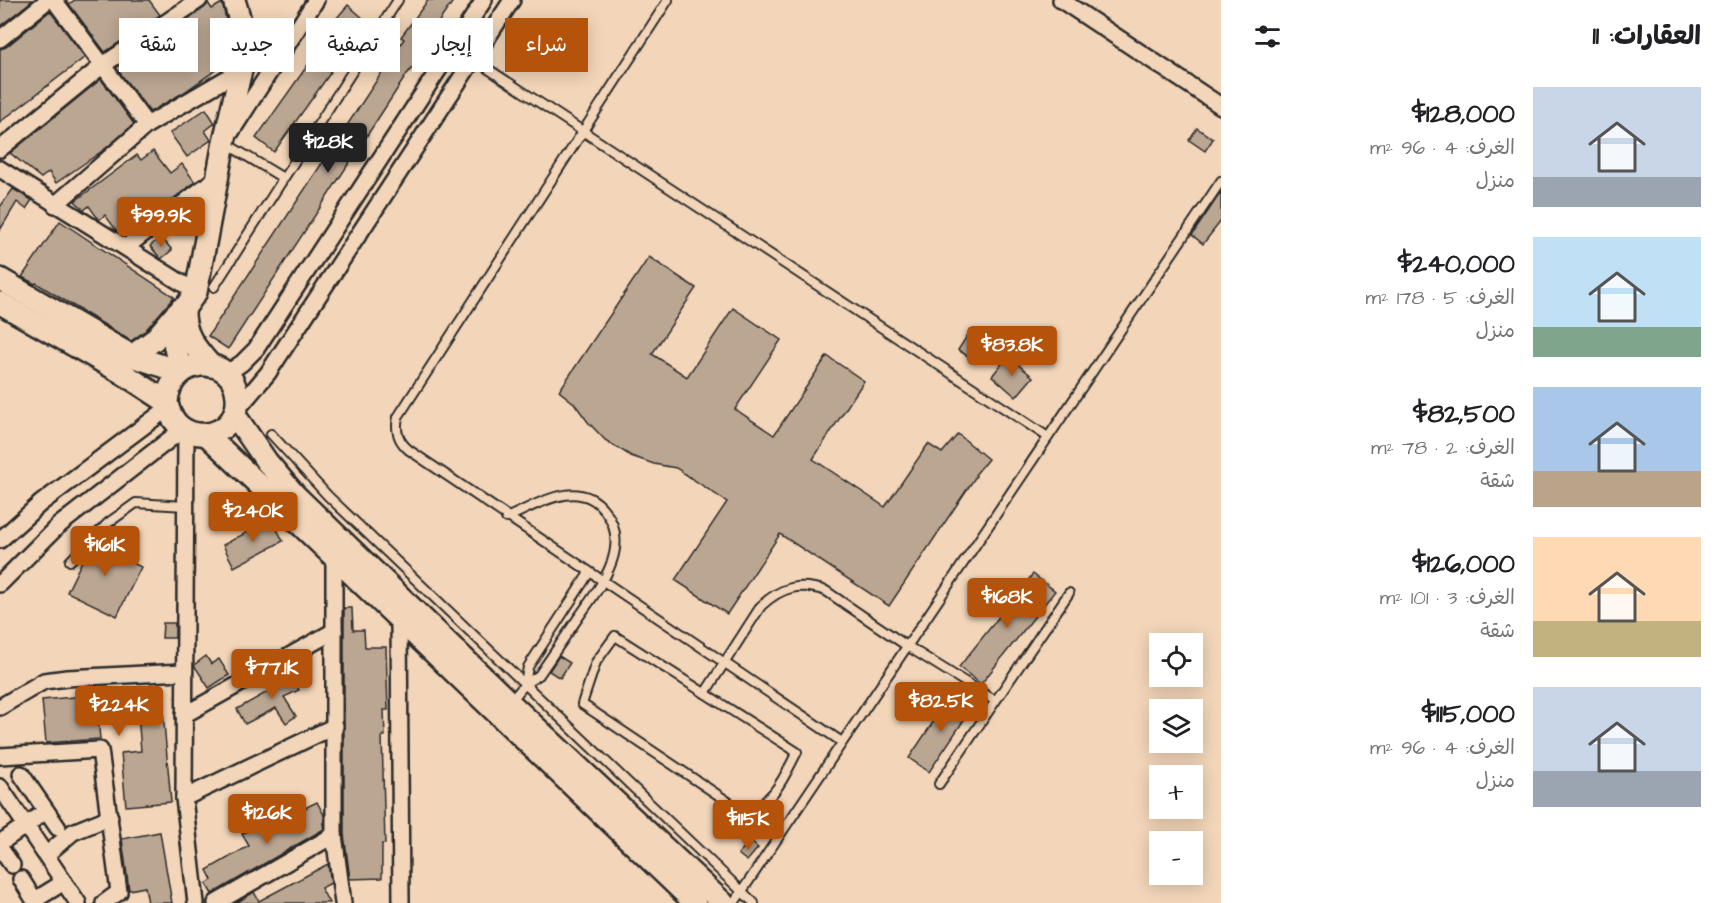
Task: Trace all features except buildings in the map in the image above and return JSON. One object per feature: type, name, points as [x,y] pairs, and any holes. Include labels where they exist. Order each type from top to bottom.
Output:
[{"type":"main road","points":[[207,435],[223,428],[235,413],[237,396],[235,387],[189,337],[184,323],[194,300],[224,142],[241,72]]},
{"type":"main road","points":[[0,279],[132,356],[182,371]]},
{"type":"main road","points":[[132,356],[154,340],[194,300]]},
{"type":"main road","points":[[182,371],[175,353],[173,339],[194,300]]},
{"type":"main road","points":[[0,303],[167,405],[176,424],[184,430],[207,435],[399,619],[723,903]]},
{"type":"main road","points":[[167,405],[170,385],[182,371],[201,364],[218,370]]},
{"type":"main road","points":[[235,413],[267,462],[294,494],[695,903]]},
{"type":"street","points":[[0,39],[48,0]]},
{"type":"street","points":[[54,0],[147,125]]},
{"type":"street","points":[[0,149],[104,65],[199,0]]},
{"type":"street","points":[[224,142],[316,0]]},
{"type":"street","points":[[218,370],[242,363],[256,349],[484,0]]},
{"type":"street","points":[[493,29],[512,0]]},
{"type":"street","points":[[1061,0],[1221,106]]},
{"type":"street","points":[[55,205],[147,125],[238,72]]},
{"type":"street","points":[[235,413],[268,372],[464,72]]},
{"type":"street","points":[[0,169],[126,247],[194,300]]},
{"type":"street","points":[[126,247],[219,176]]},
{"type":"street","points":[[0,540],[40,503],[167,405]]},
{"type":"street","points":[[184,430],[184,798],[196,903]]},
{"type":"street","points":[[0,584],[58,526],[184,430]]},
{"type":"street","points":[[334,556],[334,835],[343,903]]},
{"type":"street","points":[[399,619],[401,903]]},
{"type":"street","points":[[184,715],[334,631]]},
{"type":"street","points":[[0,707],[44,681],[183,672]]},
{"type":"street","points":[[184,798],[335,726]]},
{"type":"street","points":[[0,756],[100,750],[111,817],[119,892],[104,903]]},
{"type":"street","points":[[21,774],[58,828]]},
{"type":"street","points":[[0,787],[78,903]]},
{"type":"street","points":[[0,843],[46,811]]},
{"type":"street","points":[[46,855],[73,832],[111,817]]},
{"type":"street","points":[[216,903],[334,835]]},
{"type":"street","points":[[0,848],[12,865]]},
{"type":"street","points":[[21,879],[35,902],[64,882]]},
{"type":"lane","points":[[194,300],[283,178],[398,0]]},
{"type":"lane","points":[[668,0],[398,417],[397,435],[409,450],[506,518],[842,742]]},
{"type":"lane","points":[[493,72],[1048,437]]},
{"type":"lane","points":[[224,142],[283,178]]},
{"type":"lane","points":[[734,903],[1221,181]]},
{"type":"lane","points":[[271,434],[328,496],[754,903]]},
{"type":"lane","points":[[504,710],[525,684],[539,675],[603,582],[614,554],[615,534],[611,519],[601,506],[588,496],[575,493],[563,494],[506,518]]},
{"type":"lane","points":[[70,561],[108,523],[136,503],[185,506]]},
{"type":"lane","points":[[525,684],[528,667],[590,573]]},
{"type":"lane","points":[[705,693],[761,606],[773,594],[789,587],[811,586],[826,591],[907,646],[994,700]]},
{"type":"lane","points":[[939,784],[1069,593]]},
{"type":"lane","points":[[615,636],[705,693],[797,752],[778,787],[762,806],[746,813],[582,704],[596,662],[615,636]]}]
